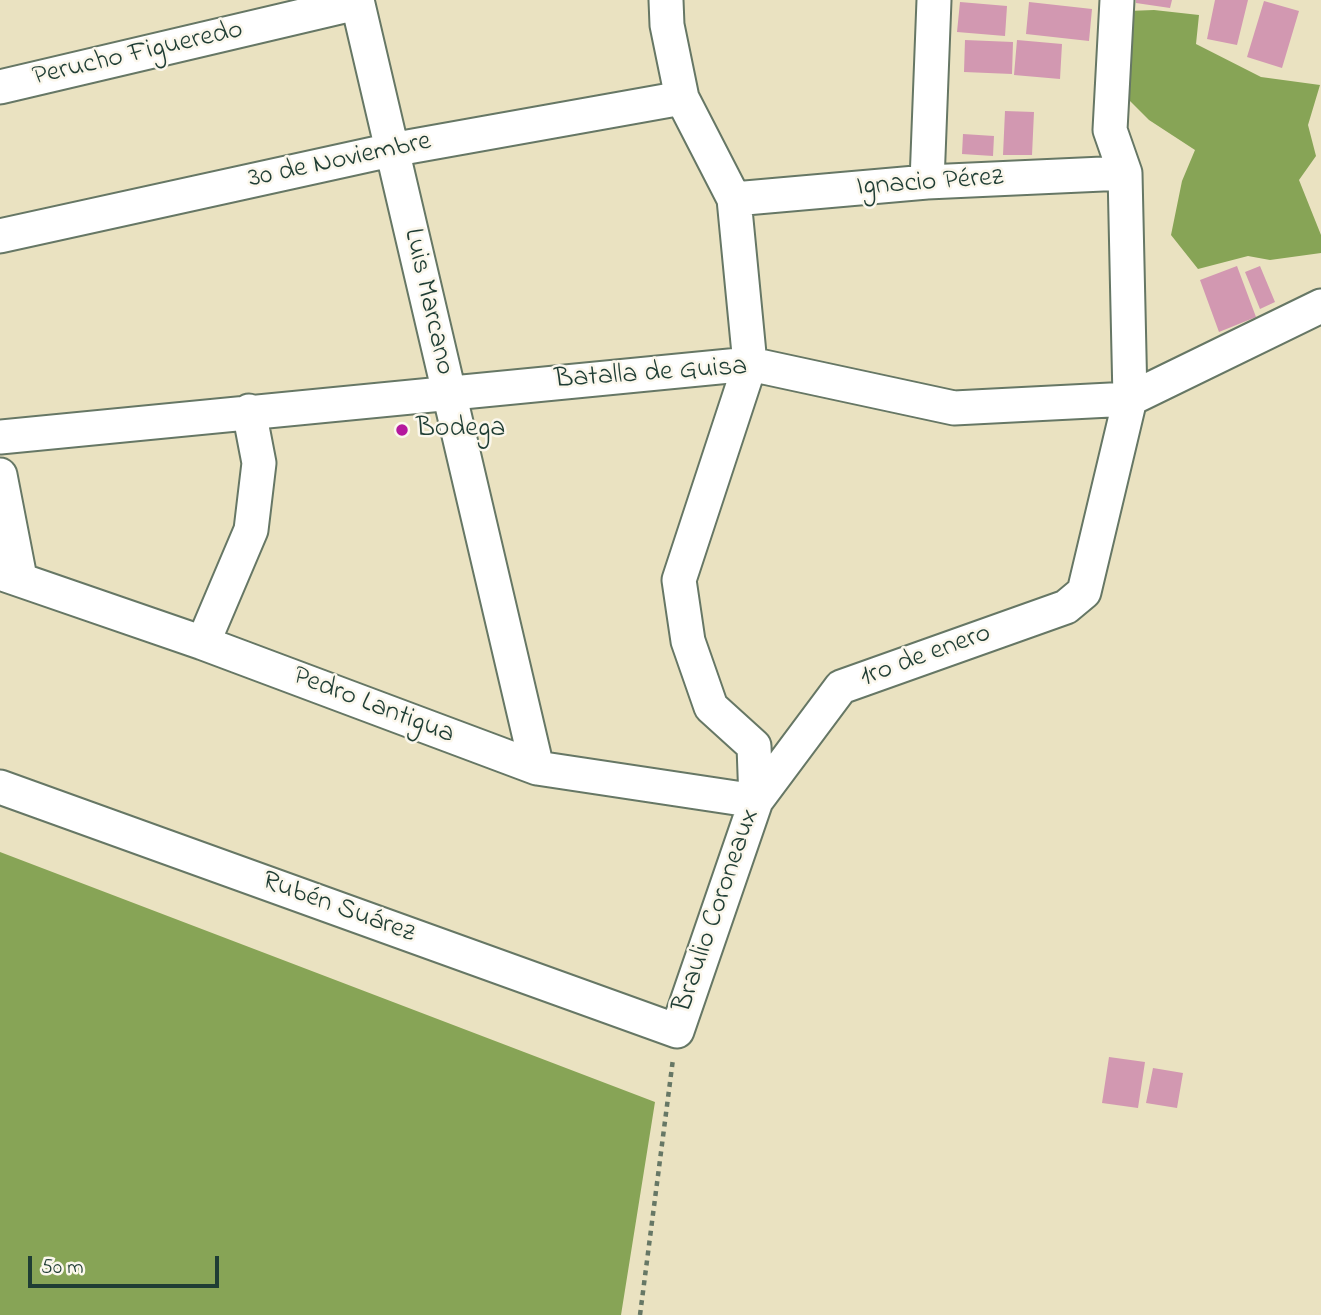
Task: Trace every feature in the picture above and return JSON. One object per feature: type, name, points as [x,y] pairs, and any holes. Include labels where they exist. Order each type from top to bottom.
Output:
[{"type":"street","name":"Braulio Coroneaux","points":[[666,0],[667,25],[682,98],[734,199],[750,364],[679,580],[688,641],[711,707],[754,746],[757,801],[677,1031]]},
{"type":"street","points":[[928,182],[934,0]]},
{"type":"street","points":[[1117,0],[1110,130],[1125,173],[1130,399]]},
{"type":"street","name":"Perucho Figueredo","points":[[0,87],[357,1]]},
{"type":"street","name":"Luis Marcano","points":[[357,1],[537,768]]},
{"type":"street","name":"30 de Noviembre","points":[[0,236],[391,150],[682,98]]},
{"type":"street","name":"Ignacio Pérez","points":[[734,199],[928,182],[1125,173]]},
{"type":"street","name":"Batalla de Guisa","points":[[0,438],[249,411],[750,364],[954,408],[1130,399],[1321,306]]},
{"type":"street","name":"1ro de enero","points":[[757,801],[841,687],[1066,607],[1084,592],[1130,399]]},
{"type":"street","points":[[203,643],[251,530],[259,463],[249,411]]},
{"type":"street","points":[[0,475],[10,575]]},
{"type":"street","name":"Pedro Lantigua","points":[[10,575],[203,643],[537,768],[757,801]]},
{"type":"street","name":"Rubén Suárez","points":[[0,787],[677,1031]]},
{"type":"path","points":[[640,1315],[677,1031]]},
{"type":"green space","points":[[1154,10],[1199,15],[1196,44],[1261,77],[1320,85],[1308,125],[1316,156],[1299,180],[1321,235],[1321,253],[1270,260],[1248,256],[1198,269],[1171,235],[1182,181],[1195,150],[1149,120],[1119,90],[1128,11]]},
{"type":"green space","points":[[0,852],[655,1102],[621,1315],[0,1315]]},
{"type":"building","points":[[1136,0],[1172,0],[1170,8],[1136,3]]},
{"type":"building","points":[[1215,0],[1248,0],[1237,45],[1207,39]]},
{"type":"building","points":[[1264,1],[1299,11],[1282,68],[1247,57]]},
{"type":"building","points":[[960,2],[1007,6],[1005,36],[957,32]]},
{"type":"building","points":[[1029,2],[1092,9],[1089,41],[1026,34]]},
{"type":"building","points":[[965,40],[1013,42],[1012,74],[964,72]]},
{"type":"building","points":[[1017,40],[1062,44],[1060,79],[1014,75]]},
{"type":"building","points":[[1005,111],[1034,112],[1032,155],[1003,155]]},
{"type":"building","points":[[963,134],[994,136],[993,156],[962,154]]},
{"type":"building","points":[[1237,266],[1256,317],[1219,332],[1200,280]]},
{"type":"building","points":[[1260,266],[1275,302],[1260,309],[1245,272]]},
{"type":"building","points":[[1109,1057],[1145,1062],[1138,1108],[1102,1103]]},
{"type":"building","points":[[1153,1068],[1183,1073],[1177,1108],[1146,1103]]},
{"type":"place","name":"Bodega","points":[[402,430]]}]
